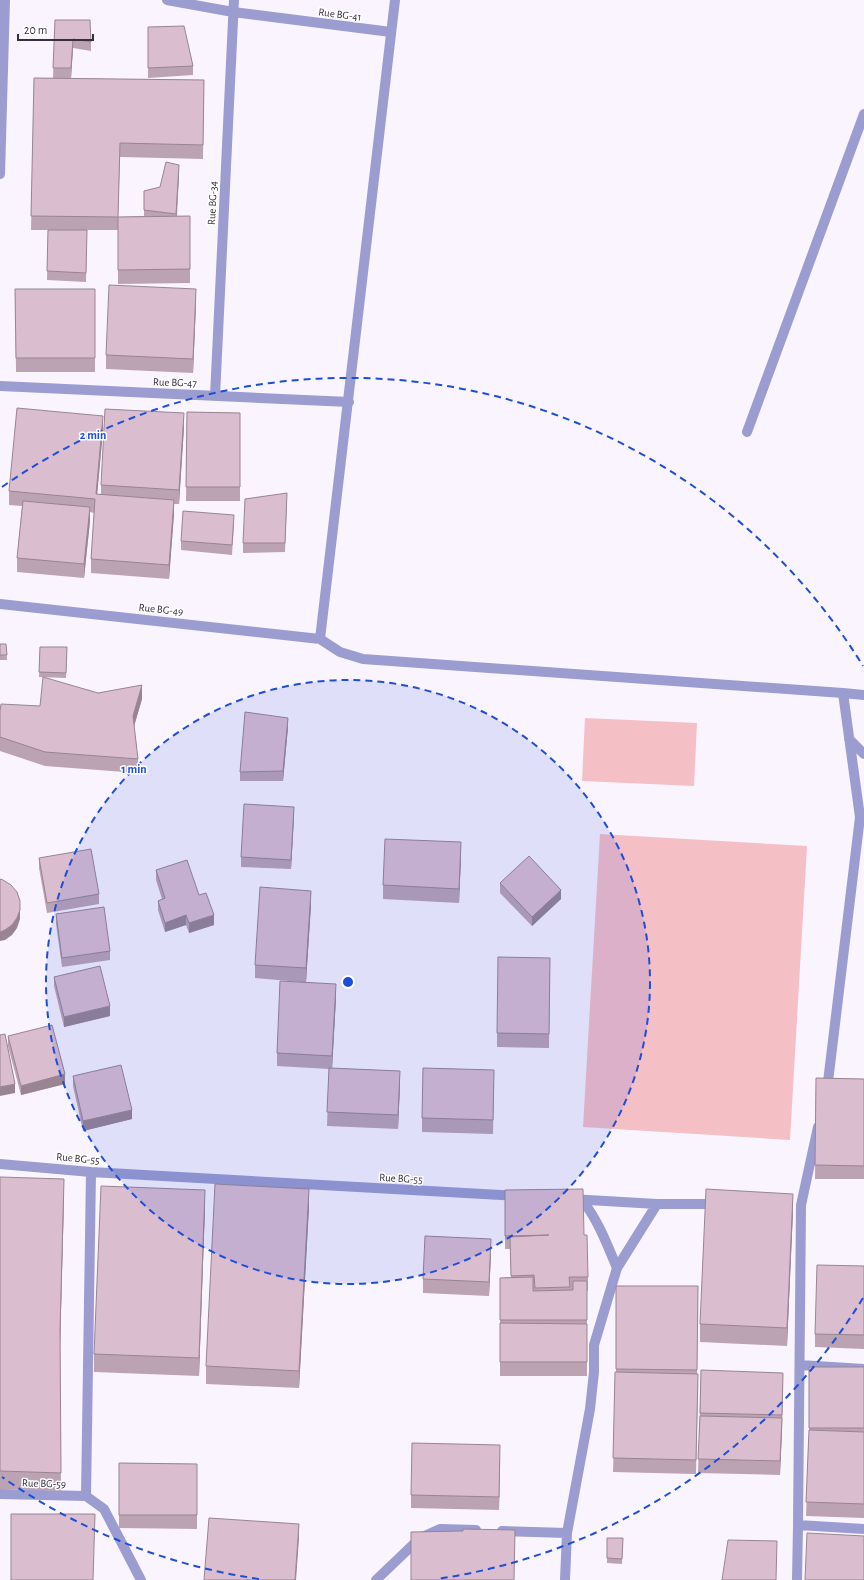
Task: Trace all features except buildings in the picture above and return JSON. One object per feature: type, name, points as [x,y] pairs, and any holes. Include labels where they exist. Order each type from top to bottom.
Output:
[{"type":"street","points":[[0,174],[5,0]]},
{"type":"street","name":"Rue BG-41","points":[[167,0],[233,12],[391,32]]},
{"type":"street","name":"Rue BG-34","points":[[215,396],[234,0]]},
{"type":"street","points":[[395,0],[320,639],[340,652],[363,659],[864,695]]},
{"type":"street","points":[[747,432],[864,114]]},
{"type":"street","name":"Rue BG-47","points":[[0,386],[348,402]]},
{"type":"street","name":"Rue BG-49","points":[[0,604],[320,639]]},
{"type":"street","points":[[843,693],[860,817],[864,833]]},
{"type":"street","points":[[849,739],[864,754]]},
{"type":"street","points":[[824,1102],[829,1079],[860,817]]},
{"type":"street","points":[[829,1079],[838,1092]]},
{"type":"street","points":[[796,1580],[800,1365],[797,1205],[821,1116]]},
{"type":"street","name":"Rue BG-55","points":[[0,1164],[91,1172],[526,1197]]},
{"type":"street","points":[[91,1172],[86,1496],[104,1510],[142,1580]]},
{"type":"street","points":[[558,1199],[657,1204],[733,1205]]},
{"type":"street","points":[[582,1200],[590,1210],[604,1236],[617,1268]]},
{"type":"street","points":[[565,1580],[567,1533],[590,1408],[594,1372],[594,1345],[617,1268],[657,1204]]},
{"type":"street","points":[[800,1365],[864,1369]]},
{"type":"street","name":"Rue BG-59","points":[[0,1494],[86,1496]]},
{"type":"street","points":[[798,1526],[864,1528]]},
{"type":"street","points":[[376,1580],[420,1538],[440,1529],[567,1533]]},
{"type":"shaded area","points":[[585,718],[697,723],[694,786],[582,781]]},
{"type":"shaded area","points":[[600,834],[807,846],[790,1140],[583,1127]]}]
